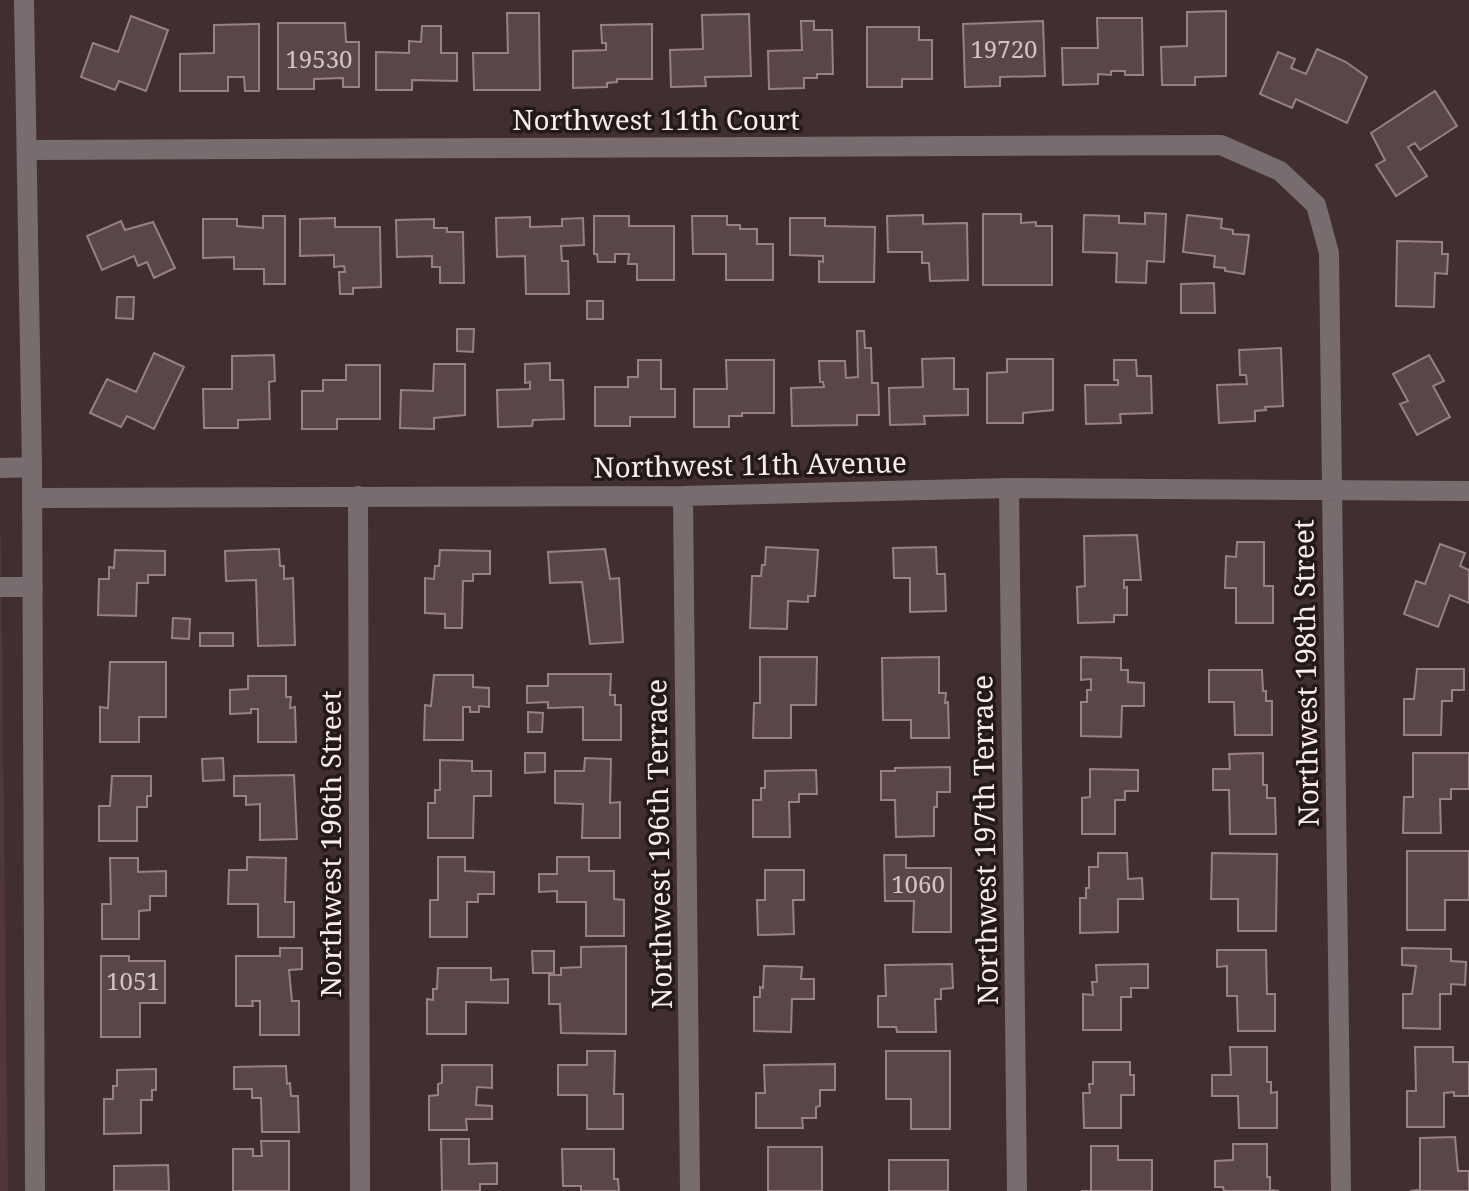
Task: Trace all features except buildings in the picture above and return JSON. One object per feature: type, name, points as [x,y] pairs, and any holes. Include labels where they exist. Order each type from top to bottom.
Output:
[{"type":"street","points":[[24,0],[33,498],[35,1191]]},
{"type":"street","name":"Northwest 11th Court","points":[[28,150],[1221,145],[1280,171]]},
{"type":"street","name":"Northwest 198th Street","points":[[1280,171],[1316,205],[1329,253],[1341,1191]]},
{"type":"street","points":[[0,468],[32,467]]},
{"type":"street","name":"Northwest 11th Avenue","points":[[33,498],[683,496],[1009,488],[1469,491]]},
{"type":"street","name":"Northwest 197th Terrace","points":[[1009,488],[1017,1191]]},
{"type":"street","name":"Northwest 196th Street","points":[[358,496],[360,1191]]},
{"type":"street","name":"Northwest 196th Terrace","points":[[683,496],[690,1191]]},
{"type":"street","points":[[0,587],[33,587]]},
{"type":"shaded area","points":[[1,537],[8,1191],[0,1191]]}]
